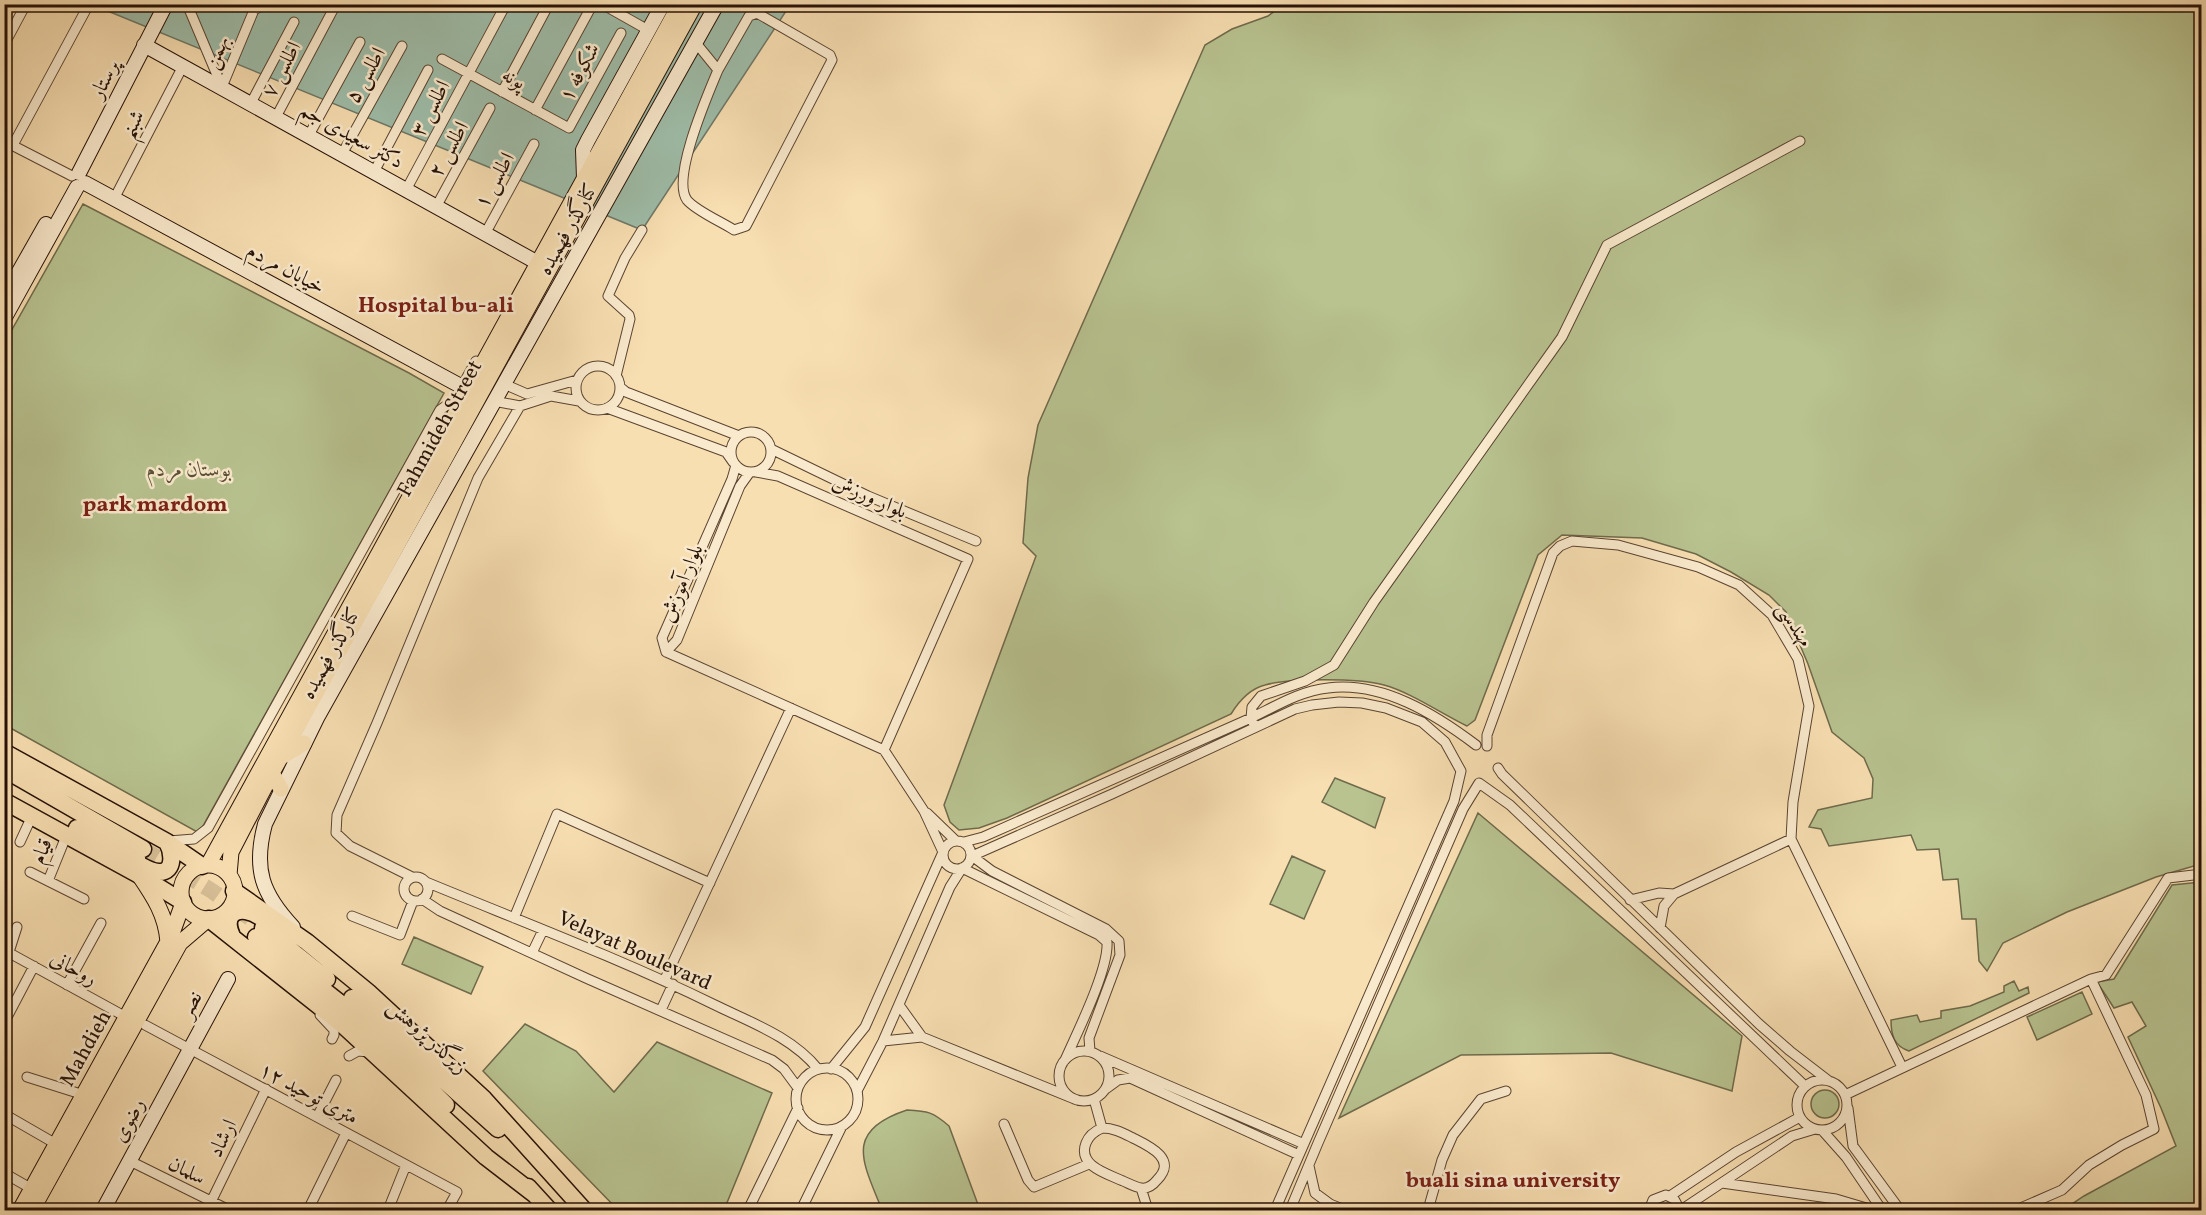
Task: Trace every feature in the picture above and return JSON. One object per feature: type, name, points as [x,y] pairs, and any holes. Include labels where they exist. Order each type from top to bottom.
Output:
[{"type":"highway","points":[[4,752],[205,865]]},
{"type":"highway","points":[[4,769],[139,861],[183,903]]},
{"type":"highway","points":[[4,791],[139,861]]},
{"type":"highway","points":[[4,801],[74,838],[159,872],[169,868],[172,861],[171,851],[166,842]]},
{"type":"highway","points":[[74,838],[139,861]]},
{"type":"highway","points":[[232,883],[368,992],[484,1099],[584,1210]]},
{"type":"highway","points":[[232,936],[228,925],[230,920],[237,911],[244,909],[251,911],[276,928],[288,929]]},
{"type":"highway","points":[[208,919],[343,1025],[486,1157],[534,1194],[549,1210]]},
{"type":"highway","name":"زیرگذر پژوهش","points":[[534,1194],[354,1014],[259,933],[361,1005],[559,1184]]},
{"type":"main road","name":"Fahmideh Street","points":[[232,883],[231,852],[476,393],[536,262],[680,4]]},
{"type":"main road","name":"Fahmideh Street","points":[[205,865],[476,393],[695,4]]},
{"type":"main road","points":[[281,758],[304,743]]},
{"type":"main road","points":[[272,773],[281,789]]},
{"type":"main road","points":[[139,861],[160,908],[166,925],[168,942]]},
{"type":"main road","points":[[205,865],[216,866],[232,883],[230,907],[225,913],[208,919],[193,915],[183,903],[182,885],[190,871],[205,865]]},
{"type":"main road","name":"Mahdieh","points":[[20,1210],[168,942],[183,903]]},
{"type":"main road","name":"Mahdieh","points":[[32,1210],[180,943],[208,919]]},
{"type":"street","points":[[4,45],[26,4]]},
{"type":"street","points":[[77,180],[7,143],[89,4]]},
{"type":"street","points":[[186,4],[222,87]]},
{"type":"street","name":"بهمن","points":[[222,87],[254,10],[265,4]]},
{"type":"street","name":"اطلس ۳","points":[[406,190],[507,4]]},
{"type":"street","points":[[502,92],[549,4]]},
{"type":"street","points":[[602,4],[648,30]]},
{"type":"street","points":[[584,178],[583,150],[663,4]]},
{"type":"street","name":"کنارگذر فهمیده","points":[[166,842],[194,839],[208,828],[440,410],[476,393],[504,384],[717,4]]},
{"type":"street","name":"پرستار","points":[[77,180],[144,45],[167,5]]},
{"type":"street","name":"اطلس ۷","points":[[276,117],[335,6]]},
{"type":"street","points":[[535,110],[590,9]]},
{"type":"street","points":[[757,13],[830,55],[831,60],[746,226],[734,230],[689,202],[682,184],[695,127],[718,70],[749,16],[757,13]]},
{"type":"street","points":[[251,104],[294,22]]},
{"type":"street","name":"شکوفه ۱","points":[[569,128],[621,33]]},
{"type":"street","points":[[309,135],[360,42]]},
{"type":"street","points":[[696,43],[718,70]]},
{"type":"street","name":"دکتر سعیدی جم","points":[[144,45],[536,262]]},
{"type":"street","name":"اطلس ۵","points":[[342,154],[402,46]]},
{"type":"street","name":"پونه","points":[[442,59],[569,128]]},
{"type":"street","name":"شبنم","points":[[114,199],[183,66]]},
{"type":"street","points":[[374,172],[428,70]]},
{"type":"street","name":"اطلس ۲","points":[[436,207],[490,108]]},
{"type":"street","points":[[1253,723],[1252,707],[1261,696],[1305,681],[1334,665],[1374,602],[1562,337],[1607,245],[1800,141]]},
{"type":"street","name":"اطلس ۱","points":[[485,234],[534,144]]},
{"type":"street","points":[[6,293],[77,180]]},
{"type":"street","points":[[4,319],[77,180]]},
{"type":"street","name":"خیابان مردم","points":[[77,180],[476,393]]},
{"type":"street","points":[[616,376],[630,319],[629,315],[608,296],[625,258],[642,230]]},
{"type":"street","points":[[504,384],[527,394],[577,380],[586,369],[606,367],[616,376],[620,387],[626,392],[739,436]]},
{"type":"street","points":[[577,380],[576,394],[579,401],[589,409],[595,410],[607,408],[617,400],[620,387]]},
{"type":"street","points":[[476,393],[520,406],[551,396],[579,401]]},
{"type":"street","name":"کنارگذر فهمیده","points":[[307,942],[282,915],[262,884],[260,841],[265,824],[476,393]]},
{"type":"street","points":[[352,915],[400,935],[418,900],[427,894],[426,882],[420,877],[412,877],[350,846],[336,833],[337,815],[478,478],[520,406]]},
{"type":"street","points":[[607,408],[726,452],[734,464],[744,471],[753,472],[766,466],[770,461],[771,449],[765,437],[745,433],[739,436],[732,445],[731,456],[734,464]]},
{"type":"street","name":"بلوار ورزش","points":[[771,449],[868,496],[976,541]]},
{"type":"street","name":"بلوار آموزش","points":[[666,652],[663,638],[732,479],[734,464]]},
{"type":"street","name":"بلوار آموزش","points":[[666,652],[677,640],[740,486],[753,472]]},
{"type":"street","name":"بلوار ورزش","points":[[753,472],[778,476],[968,559],[884,750]]},
{"type":"street","name":"مهندسی","points":[[1487,746],[1487,735],[1528,617],[1553,553],[1560,546],[1572,542],[1618,545],[1698,567],[1738,585],[1772,615],[1798,659],[1809,706],[1794,802],[1791,840]]},
{"type":"street","points":[[689,576],[700,582]]},
{"type":"street","points":[[666,652],[884,750],[924,811],[943,852],[946,864],[954,868],[962,868],[1099,935],[1107,942],[1108,952],[1096,987],[1059,1075],[1060,1083],[1070,1097],[1077,1100]]},
{"type":"street","points":[[972,856],[1112,794],[1253,723],[1294,697],[1328,688],[1362,688],[1393,696],[1455,729],[1476,745]]},
{"type":"street","points":[[831,1069],[865,1027],[948,844],[983,837],[1253,723],[1295,708],[1339,702],[1378,706],[1422,722],[1445,742],[1461,771],[1454,801],[1275,1210]]},
{"type":"street","points":[[661,1010],[669,982],[710,883],[790,708]]},
{"type":"street","points":[[1498,768],[1630,900],[1790,1051],[1836,1084],[1846,1099],[1853,1146],[1900,1210]]},
{"type":"street","points":[[1290,1210],[1463,809],[1479,783],[1518,812],[1805,1086]]},
{"type":"street","points":[[857,1091],[883,1041],[950,887],[972,856],[970,848],[924,811]]},
{"type":"street","points":[[514,918],[557,814],[710,883]]},
{"type":"street","points":[[20,842],[32,816]]},
{"type":"street","name":"قیام","points":[[48,881],[74,838]]},
{"type":"street","points":[[1660,928],[1664,906],[1674,894],[1791,840],[1902,1067]]},
{"type":"street","points":[[972,856],[992,871],[1106,929],[1119,941],[1120,955],[1089,1038],[1090,1051]]},
{"type":"street","name":"قیام","points":[[30,872],[84,899]]},
{"type":"street","points":[[1846,1099],[1902,1067],[2091,978],[2106,975],[2168,878],[2202,874]]},
{"type":"street","points":[[412,877],[406,882],[404,890],[407,897],[772,1060],[784,1069],[798,1088]]},
{"type":"street","name":"Velayat Boulevard","points":[[426,882],[669,982],[785,1039],[803,1052],[818,1069]]},
{"type":"street","points":[[1630,900],[1659,893],[1674,894]]},
{"type":"street","points":[[67,985],[101,923]]},
{"type":"street","points":[[7,951],[17,927]]},
{"type":"street","points":[[532,953],[543,930]]},
{"type":"street","name":"روحانی","points":[[7,951],[126,1017]]},
{"type":"street","points":[[4,1023],[34,966]]},
{"type":"street","points":[[2016,1210],[2062,1190],[2089,1165],[2154,1129],[2146,1095],[2091,978]]},
{"type":"street","name":"نصر","points":[[190,1049],[228,979]]},
{"type":"street","points":[[287,981],[334,1030],[332,1039]]},
{"type":"street","points":[[898,1005],[922,1037]]},
{"type":"street","name":"۱۲ متری توحید","points":[[145,1024],[457,1192],[447,1210]]},
{"type":"street","points":[[883,1041],[922,1037],[1077,1100],[1094,1099],[1118,1080],[1130,1078],[1299,1155]]},
{"type":"street","name":"رضوی","points":[[103,1210],[190,1049]]},
{"type":"street","points":[[349,1056],[358,1051],[372,1053]]},
{"type":"street","points":[[1065,1060],[1076,1052],[1090,1051],[1304,1144]]},
{"type":"street","points":[[1100,1056],[1106,1062],[1109,1071],[1107,1088]]},
{"type":"street","points":[[801,1210],[842,1126],[854,1113],[857,1105],[857,1091],[851,1079],[844,1073],[831,1069],[818,1069],[810,1073],[798,1088],[796,1097],[804,1119],[812,1126],[822,1129],[842,1126]]},
{"type":"street","points":[[27,1077],[84,1095]]},
{"type":"street","points":[[317,1117],[336,1080]]},
{"type":"street","points":[[1829,1081],[1821,1080],[1805,1086],[1800,1092],[1797,1101],[1800,1117],[1818,1130],[1846,1157],[1882,1210]]},
{"type":"street","name":"ارشاد","points":[[209,1206],[266,1089]]},
{"type":"street","points":[[1428,1210],[1442,1160],[1453,1135],[1481,1099],[1506,1091]]},
{"type":"street","points":[[1094,1099],[1102,1128]]},
{"type":"street","points":[[1670,1196],[1678,1202],[1680,1210],[1792,1136],[1830,1129],[1843,1119],[1846,1099]]},
{"type":"street","points":[[748,1210],[798,1107]]},
{"type":"street","points":[[4,1114],[56,1144]]},
{"type":"street","points":[[1648,1210],[1657,1197],[1670,1196],[1736,1152],[1800,1117]]},
{"type":"street","points":[[1004,1124],[1028,1180],[1034,1187],[1089,1164]]},
{"type":"street","points":[[1102,1128],[1112,1128],[1160,1153],[1164,1168],[1161,1177],[1154,1184],[1141,1188],[1089,1164],[1084,1153],[1087,1140],[1094,1132],[1102,1128]]},
{"type":"street","points":[[308,1210],[346,1133]]},
{"type":"street","name":"سلمان","points":[[130,1161],[209,1206],[229,1210]]},
{"type":"street","points":[[388,1210],[406,1165]]},
{"type":"street","points":[[1308,1166],[1315,1193],[1330,1204],[1345,1210]]},
{"type":"street","points":[[4,1173],[32,1189]]},
{"type":"street","points":[[1722,1183],[1836,1200],[1873,1210]]},
{"type":"street","points":[[1141,1188],[1148,1210]]},
{"type":"green space","points":[[1284,4],[2201,5],[2201,864],[2156,877],[2067,912],[2003,943],[1987,971],[1979,961],[1976,919],[1962,919],[1958,879],[1943,880],[1939,849],[1917,850],[1911,835],[1829,846],[1821,829],[1809,827],[1818,810],[1872,798],[1873,779],[1864,758],[1832,732],[1808,664],[1786,612],[1769,595],[1696,554],[1642,538],[1562,535],[1538,555],[1475,720],[1467,726],[1415,698],[1384,685],[1342,680],[1276,683],[1259,687],[1249,693],[1231,714],[1007,818],[979,828],[959,830],[950,822],[944,805],[1036,556],[1023,543],[1028,478],[1038,425],[1205,45],[1232,29],[1268,16]]},
{"type":"green space","name":"بوستان مردم","points":[[83,204],[444,393],[199,833],[5,725],[5,342]]},
{"type":"green space","points":[[1335,778],[1385,798],[1375,828],[1322,802]]},
{"type":"green space","points":[[1478,813],[1742,1036],[1732,1091],[1611,1053],[1461,1055],[1339,1118]]},
{"type":"green space","points":[[1292,856],[1325,871],[1304,919],[1270,904]]},
{"type":"green space","points":[[2201,882],[2201,1210],[2063,1210],[2084,1196],[2176,1146],[2128,1037],[2146,1026],[2132,1002],[2114,1008],[2097,982],[2114,979],[2172,885]]},
{"type":"green space","points":[[414,937],[483,967],[471,994],[402,964]]},
{"type":"green space","points":[[2014,981],[2019,991],[2028,987],[2029,993],[1909,1051],[1894,1039],[1891,1020],[1917,1015],[1920,1022],[1941,1018],[1941,1011],[1970,1006],[2004,992],[2004,986]]},
{"type":"green space","points":[[2082,992],[2092,1014],[2037,1040],[2027,1017]]},
{"type":"green space","points":[[525,1024],[576,1051],[614,1092],[657,1042],[772,1093],[724,1210],[618,1210],[483,1071]]},
{"type":"green space","points":[[1825,1090],[1835,1094],[1839,1104],[1835,1114],[1825,1118],[1815,1114],[1811,1104],[1815,1094]]},
{"type":"green space","points":[[907,1110],[930,1113],[949,1126],[980,1210],[882,1210],[865,1163],[863,1150],[866,1138],[873,1128],[887,1118]]},
{"type":"shaded area","points":[[93,5],[790,5],[642,230]]},
{"type":"tunnel","points":[[143,849],[212,891],[250,918]]},
{"type":"district","name":"Hospital bu-ali","points":[[436,304]]},
{"type":"district","name":"park mardom","points":[[155,503]]},
{"type":"district","name":"buali sina university","points":[[1513,1179]]}]
